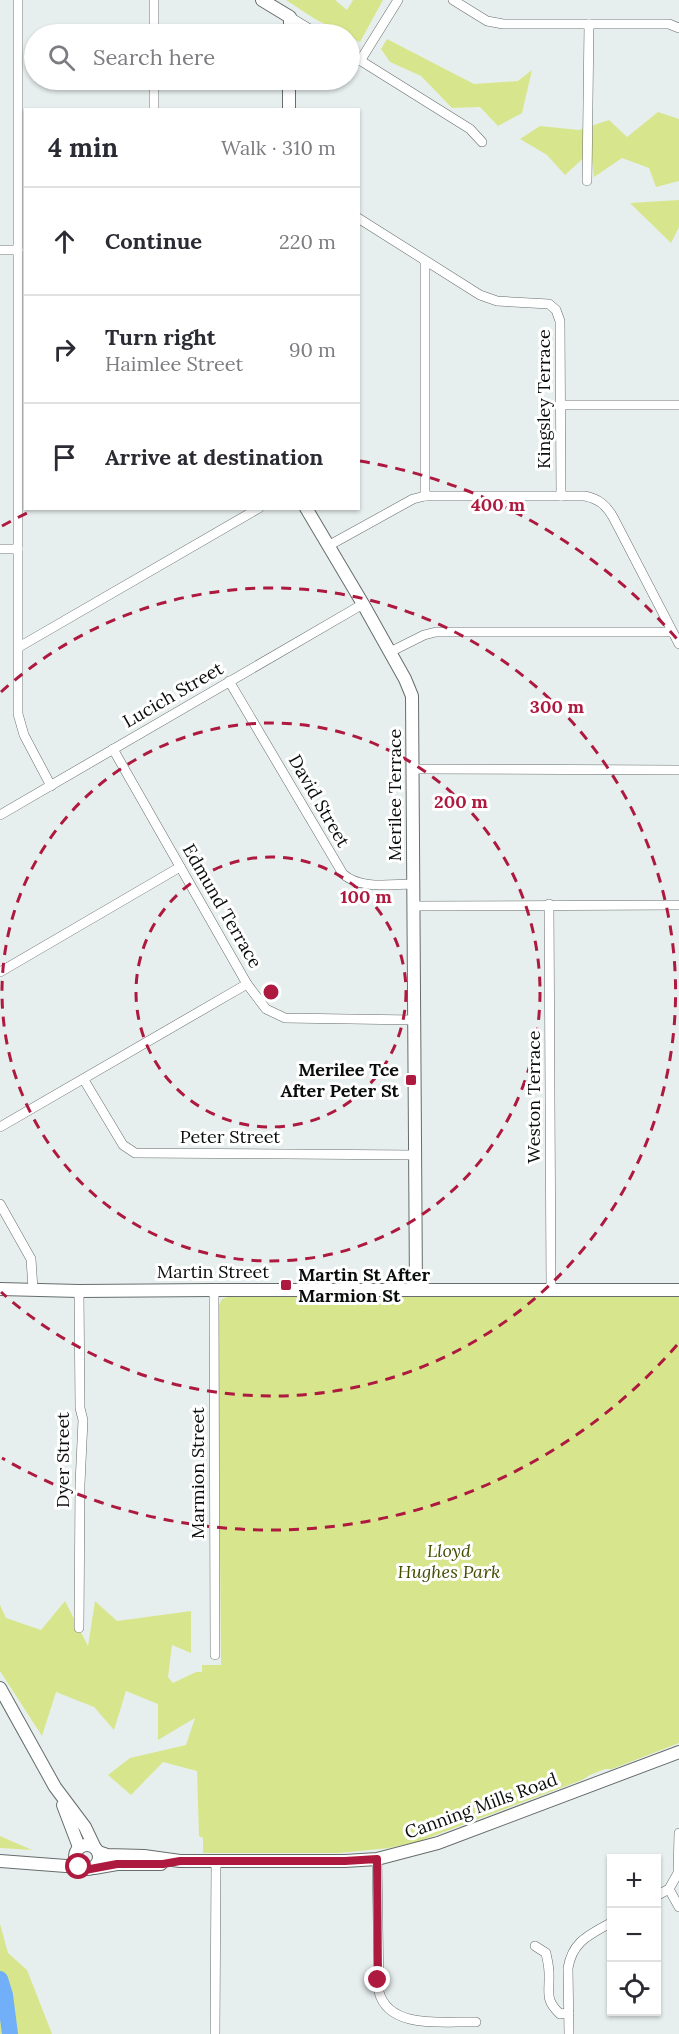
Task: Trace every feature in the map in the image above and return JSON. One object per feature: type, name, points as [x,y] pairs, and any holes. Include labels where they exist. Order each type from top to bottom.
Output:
[{"type":"street","points":[[18,0],[18,250],[22,489],[18,549],[18,714],[24,735],[51,786]]},
{"type":"street","points":[[154,0],[154,24]]},
{"type":"street","points":[[262,0],[302,24]]},
{"type":"street","points":[[398,0],[360,61],[470,129],[482,142]]},
{"type":"street","points":[[453,0],[481,18],[494,23],[669,24],[679,28]]},
{"type":"street","points":[[290,16],[290,24]]},
{"type":"street","points":[[587,182],[588,24]]},
{"type":"street","points":[[154,90],[154,108]]},
{"type":"street","points":[[289,90],[289,108]]},
{"type":"street","name":"Kingsley Terrace","points":[[360,219],[487,299],[504,302],[545,303],[552,306],[560,321],[561,496]]},
{"type":"street","points":[[0,250],[18,250]]},
{"type":"street","points":[[425,262],[425,496]]},
{"type":"street","points":[[560,405],[679,405]]},
{"type":"street","points":[[328,546],[413,499],[425,496],[585,496],[595,498],[610,511],[679,644]]},
{"type":"street","points":[[19,647],[256,510]]},
{"type":"street","name":"Merilee Terrace","points":[[307,510],[363,604],[412,696],[416,1290]]},
{"type":"street","points":[[0,549],[18,549]]},
{"type":"street","name":"Lucich Street","points":[[0,815],[363,604]]},
{"type":"street","points":[[390,652],[424,635],[436,632],[672,632]]},
{"type":"street","name":"David Street","points":[[230,681],[343,874],[353,881],[366,884],[413,884]]},
{"type":"street","name":"Edmund Terrace","points":[[113,749],[248,984],[266,1009],[285,1018],[414,1020]]},
{"type":"street","points":[[414,769],[679,770]]},
{"type":"street","points":[[0,972],[180,867]]},
{"type":"street","name":"Weston Terrace","points":[[549,904],[551,1289]]},
{"type":"street","points":[[413,906],[679,905]]},
{"type":"street","points":[[0,1127],[248,984]]},
{"type":"street","name":"Peter Street","points":[[84,1080],[123,1145],[135,1153],[416,1155]]},
{"type":"street","points":[[0,1204],[31,1259],[33,1289]]},
{"type":"street","name":"Martin Street","points":[[0,1289],[79,1291],[679,1290]]},
{"type":"street","name":"Marmion Street","points":[[214,1290],[215,1655]]},
{"type":"street","name":"Dyer Street","points":[[79,1291],[80,1408],[83,1420],[79,1628]]},
{"type":"street","points":[[0,1688],[55,1787],[85,1827],[97,1850],[99,1861],[94,1868],[85,1870],[79,1867],[4,1861]]},
{"type":"street","name":"Canning Mills Road","points":[[97,1850],[107,1855],[144,1856],[180,1861],[377,1859],[438,1843],[679,1752]]},
{"type":"street","points":[[55,1787],[78,1849],[74,1858],[79,1867]]},
{"type":"street","points":[[661,1893],[669,1888],[678,1873],[679,1833]]},
{"type":"street","points":[[4,1861],[56,1857],[88,1845],[97,1850]]},
{"type":"street","points":[[377,1859],[378,1980],[381,2000],[392,2012],[408,2019],[476,2022]]},
{"type":"street","name":"Canning Mills Road","points":[[94,1868],[117,1864],[163,1864],[180,1861]]},
{"type":"street","points":[[216,1861],[216,2033]]},
{"type":"street","points":[[669,1888],[679,1907]]},
{"type":"street","points":[[569,2034],[568,1968],[570,1958],[581,1940],[607,1925]]},
{"type":"street","points":[[535,1946],[546,1953],[550,2005],[560,2014],[569,2013]]},
{"type":"green space","points":[[286,0],[335,0],[347,10],[353,0],[383,0],[360,42],[360,24],[325,24]]},
{"type":"green space","points":[[387,39],[474,84],[518,81],[532,70],[522,113],[498,126],[480,107],[452,108],[421,76],[390,62],[381,49]]},
{"type":"green space","points":[[658,112],[679,119],[679,181],[656,187],[649,168],[622,158],[594,177],[591,151],[565,175],[547,155],[520,139],[540,126],[579,130],[609,120],[627,137]]},
{"type":"green space","points":[[679,200],[679,227],[671,243],[630,203]]},
{"type":"green space","name":"Lloyd Hughes Park","points":[[232,1295],[679,1295],[679,1743],[612,1769],[605,1769],[582,1780],[420,1841],[389,1848],[339,1853],[203,1853],[203,1838],[199,1836],[197,1771],[163,1762],[131,1795],[108,1775],[130,1758],[186,1745],[195,1718],[158,1740],[158,1704],[126,1691],[114,1730],[94,1707],[56,1692],[42,1736],[0,1671],[0,1605],[6,1618],[41,1630],[65,1601],[88,1646],[95,1601],[117,1621],[191,1611],[191,1653],[172,1645],[168,1677],[173,1683],[196,1672],[202,1672],[202,1665],[221,1665],[218,1307],[222,1299]]},
{"type":"green space","points":[[0,1836],[32,1850],[0,1848]]},
{"type":"green space","points":[[0,1924],[8,1953],[27,1970],[52,2034],[0,2034]]},
{"type":"waterway","points":[[0,1979],[5,1995],[10,2034]]},
{"type":"place","name":"Merilee Tce After Peter St","points":[[411,1080]]},
{"type":"place","name":"Martin St After Marmion St","points":[[286,1285]]},
{"type":"route","points":[[79,1867],[85,1870],[117,1864],[163,1864],[180,1861],[377,1859],[378,1980]]}]
